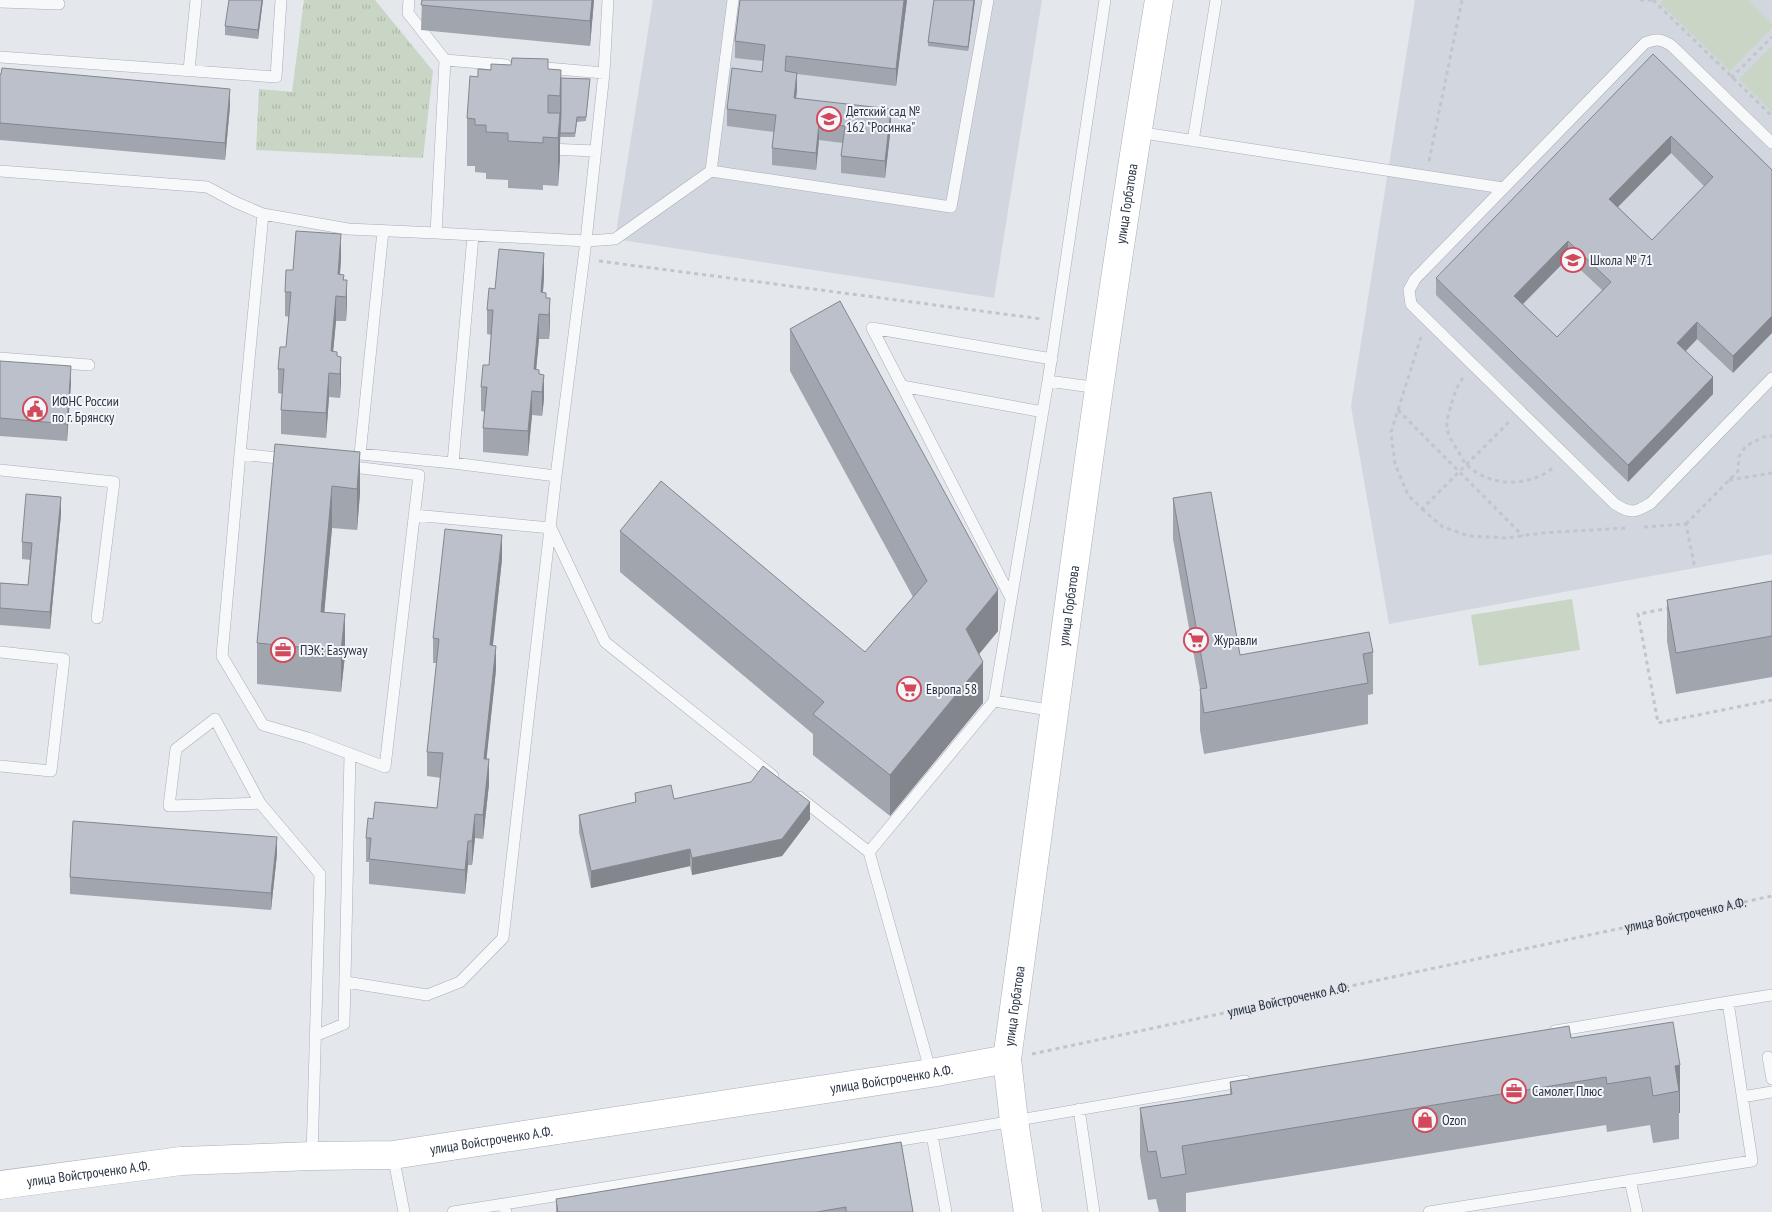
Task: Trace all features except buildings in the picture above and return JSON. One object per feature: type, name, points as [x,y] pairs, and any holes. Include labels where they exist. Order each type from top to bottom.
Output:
[{"type":"main road","name":"улица Горбатова","points":[[1028,1212],[1007,1059],[1100,388],[1137,132],[1159,0]]},
{"type":"main road","name":"улица Войстроченко А.Ф.","points":[[0,1185],[181,1160],[393,1155],[1007,1059]]},
{"type":"lane","points":[[189,70],[196,0]]},
{"type":"lane","points":[[0,57],[276,77],[281,0]]},
{"type":"lane","points":[[409,0],[408,13],[445,60],[436,233]]},
{"type":"lane","points":[[346,982],[427,995],[460,982],[504,938],[556,476],[596,151],[604,73],[608,0]]},
{"type":"lane","points":[[711,171],[733,0]]},
{"type":"lane","points":[[0,171],[207,187],[263,214],[348,229],[586,241],[615,239],[711,171],[951,207],[988,0]]},
{"type":"lane","points":[[869,852],[994,701],[1052,359],[1105,0]]},
{"type":"lane","points":[[1193,141],[1216,0]]},
{"type":"lane","points":[[0,2],[59,4]]},
{"type":"lane","points":[[1772,143],[1672,46],[1663,39],[1654,39],[1644,43],[1415,279],[1409,290],[1411,304],[1615,504],[1627,511],[1638,511],[1651,503],[1772,378]]},
{"type":"lane","points":[[445,60],[604,73]]},
{"type":"lane","points":[[1137,132],[1503,188]]},
{"type":"lane","points":[[548,149],[596,151]]},
{"type":"lane","points":[[263,214],[222,656],[263,725],[308,738],[385,767],[419,475],[334,465]]},
{"type":"lane","points":[[383,231],[360,454],[556,476]]},
{"type":"lane","points":[[453,463],[473,236]]},
{"type":"lane","points":[[1011,598],[872,328],[1052,359]]},
{"type":"lane","points":[[0,358],[89,366]]},
{"type":"lane","points":[[1048,381],[1100,388]]},
{"type":"lane","points":[[902,386],[1043,412]]},
{"type":"lane","points":[[240,454],[296,460]]},
{"type":"lane","points":[[0,470],[114,482],[97,618]]},
{"type":"lane","points":[[414,515],[551,528]]},
{"type":"lane","points":[[551,528],[605,642],[869,852],[931,1072]]},
{"type":"lane","points":[[0,652],[64,659],[51,772],[0,766]]},
{"type":"lane","points":[[994,701],[1055,711]]},
{"type":"lane","points":[[260,803],[169,806],[176,749],[215,719],[260,803],[320,874],[312,1156]]},
{"type":"lane","points":[[315,1036],[344,1024],[350,754]]},
{"type":"lane","points":[[1541,1033],[1772,995]]},
{"type":"lane","points":[[1429,1212],[1752,1161],[1728,1002]]},
{"type":"lane","points":[[1768,1057],[1772,1079]]},
{"type":"lane","points":[[453,1212],[505,1208],[1256,1080]]},
{"type":"lane","points":[[1742,1097],[1772,1092]]},
{"type":"lane","points":[[1079,1109],[1094,1212]]},
{"type":"lane","points":[[932,1135],[946,1212]]},
{"type":"lane","points":[[393,1155],[404,1212]]},
{"type":"lane","points":[[1630,1180],[1637,1212]]},
{"type":"path","points":[[1426,176],[1462,0]]},
{"type":"path","points":[[1640,0],[1652,0],[1772,116]]},
{"type":"path","points":[[1719,91],[1772,37]]},
{"type":"path","points":[[584,259],[1057,321]]},
{"type":"path","points":[[1427,320],[1391,432],[1394,464],[1408,495],[1422,510],[1442,527],[1469,536],[1507,538],[1628,528]]},
{"type":"path","points":[[1474,366],[1458,383],[1450,410],[1447,429],[1467,465],[1486,477],[1506,482],[1525,482],[1548,472],[1566,457]]},
{"type":"path","points":[[1398,410],[1523,536]]},
{"type":"path","points":[[1422,510],[1520,411]]},
{"type":"path","points":[[1638,527],[1686,524],[1738,471],[1739,456],[1746,446],[1763,437],[1772,436]]},
{"type":"path","points":[[1729,480],[1772,473]]},
{"type":"path","points":[[1686,524],[1695,568]]},
{"type":"path","points":[[1676,607],[1638,614],[1658,723],[1772,700]]},
{"type":"path","name":"улица Войстроченко А.Ф.","points":[[1007,1059],[1772,896]]},
{"type":"shaded area","name":"Детский сад № 162 \"Росинка\"","points":[[653,0],[1042,0],[994,298],[615,239]]},
{"type":"shaded area","name":"Школа № 71","points":[[1415,0],[1772,0],[1772,554],[1389,624],[1351,406]]},
{"type":"green space","points":[[304,0],[375,0],[433,71],[423,158],[256,150],[259,89],[292,92]]},
{"type":"green space","points":[[1663,0],[1748,0],[1772,24],[1772,28],[1730,71],[1660,3]]},
{"type":"green space","points":[[1772,46],[1772,112],[1739,79]]},
{"type":"green space","points":[[1572,599],[1580,650],[1479,666],[1471,615]]},
{"type":"place","name":"Детский сад № 162 \"Росинка\"","points":[[829,119]]},
{"type":"place","name":"Школа № 71","points":[[1573,260]]},
{"type":"place","name":"ИФНС России по г. Брянску","points":[[35,409]]},
{"type":"place","name":"Журавли","points":[[1196,640]]},
{"type":"place","name":"ПЭК: Easyway","points":[[283,650]]},
{"type":"place","name":"Европа 58","points":[[909,689]]},
{"type":"place","name":"Самолет Плюс","points":[[1514,1091]]},
{"type":"place","name":"Ozon","points":[[1425,1120]]}]
